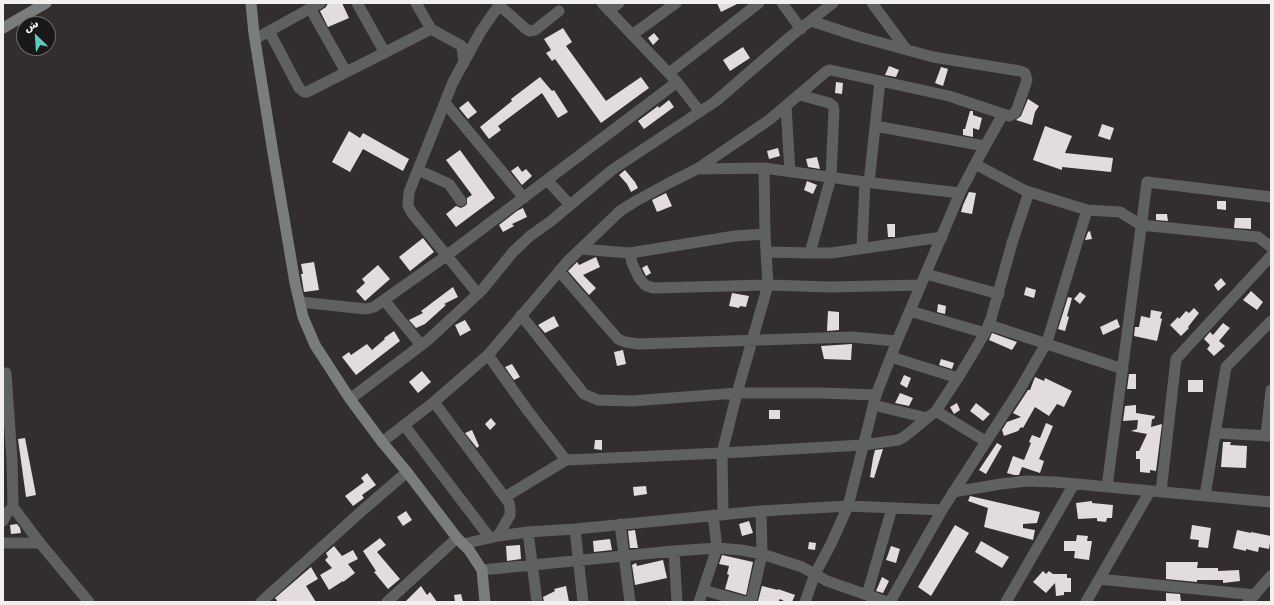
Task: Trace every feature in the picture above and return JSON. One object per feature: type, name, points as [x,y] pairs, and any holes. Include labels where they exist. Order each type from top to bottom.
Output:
[{"type":"main road","points":[[3,28],[46,3]]},
{"type":"main road","points":[[251,3],[255,39],[295,283],[303,317],[315,345],[350,399],[482,570],[485,602]]},
{"type":"street","points":[[357,3],[385,53]]},
{"type":"street","points":[[416,3],[430,29],[462,46],[464,64]]},
{"type":"street","points":[[619,3],[605,7],[669,73],[700,112]]},
{"type":"street","points":[[632,35],[676,3]]},
{"type":"street","points":[[669,73],[759,3]]},
{"type":"street","points":[[782,3],[801,29]]},
{"type":"street","points":[[814,3],[821,12]]},
{"type":"street","points":[[350,399],[421,344],[478,294],[513,252],[530,236],[612,170],[716,101],[833,3]]},
{"type":"street","points":[[872,3],[906,49]]},
{"type":"street","points":[[478,294],[412,213],[408,206],[409,192],[454,82],[481,31],[500,4],[530,31],[535,30],[559,11]]},
{"type":"street","points":[[255,39],[315,6],[346,72]]},
{"type":"street","points":[[382,442],[434,402],[488,355],[559,271],[620,211],[662,186],[698,169],[769,120],[830,70],[949,96],[1009,116],[1015,113],[1027,80],[1025,73],[1020,71],[933,57],[860,37],[811,21]]},
{"type":"street","points":[[269,31],[299,88],[302,91],[307,92],[430,29]]},
{"type":"street","points":[[862,248],[867,182],[880,81]]},
{"type":"street","points":[[300,302],[366,309],[374,307],[446,256],[677,82]]},
{"type":"street","points":[[800,95],[829,104],[832,106],[834,116],[831,177],[810,253]]},
{"type":"street","points":[[446,104],[524,198]]},
{"type":"street","points":[[786,106],[790,172]]},
{"type":"street","points":[[805,602],[815,574],[831,544],[848,506],[875,400],[897,341],[960,193],[1003,114]]},
{"type":"street","points":[[875,126],[985,146]]},
{"type":"street","points":[[975,164],[1029,192],[1087,210],[1120,212],[1141,225],[1258,237],[1271,247]]},
{"type":"street","points":[[698,169],[764,168],[960,193]]},
{"type":"street","points":[[699,602],[717,548],[722,453],[751,340],[768,285],[765,234],[764,168]]},
{"type":"street","points":[[418,170],[449,184],[461,201]]},
{"type":"street","points":[[548,180],[570,205]]},
{"type":"street","points":[[1108,487],[1147,182],[1271,197]]},
{"type":"street","points":[[505,497],[566,460],[863,445],[898,440],[904,437],[931,415],[958,378],[987,329],[999,294],[1012,243],[1029,192]]},
{"type":"street","points":[[890,602],[942,510],[985,441],[1020,389],[1046,344],[1087,210]]},
{"type":"street","points":[[581,249],[630,253],[735,236],[765,234]]},
{"type":"street","points":[[766,252],[831,253],[942,237]]},
{"type":"street","points":[[630,253],[632,264],[639,278],[645,285],[653,288],[768,285],[830,287],[923,280],[999,294]]},
{"type":"street","points":[[1086,602],[1099,578],[1155,492],[1176,359],[1271,256]]},
{"type":"street","points":[[559,271],[618,339],[625,342],[638,344],[851,338],[897,341]]},
{"type":"street","points":[[384,300],[421,344]]},
{"type":"street","points":[[910,311],[1046,344],[1122,369]]},
{"type":"street","points":[[521,315],[576,386],[584,394],[598,400],[632,400],[737,393],[822,393],[875,400],[931,415],[985,441]]},
{"type":"street","points":[[1205,496],[1226,367],[1271,321]]},
{"type":"street","points":[[488,355],[528,411],[566,460]]},
{"type":"street","points":[[891,357],[958,378]]},
{"type":"street","points":[[6,373],[14,507],[40,544],[90,602]]},
{"type":"street","points":[[1216,433],[1268,436],[1271,390]]},
{"type":"street","points":[[434,402],[508,503],[511,511],[494,537]]},
{"type":"street","points":[[404,425],[494,537]]},
{"type":"street","points":[[261,602],[407,472]]},
{"type":"street","points":[[953,492],[1027,481],[1271,502]]},
{"type":"street","points":[[1006,602],[1074,484]]},
{"type":"street","points":[[387,602],[460,541],[528,532],[575,529],[760,511],[848,506],[942,510]]},
{"type":"street","points":[[3,521],[7,513],[14,507]]},
{"type":"street","points":[[867,595],[892,508]]},
{"type":"street","points":[[751,602],[762,554],[760,511]]},
{"type":"street","points":[[620,524],[630,602]]},
{"type":"street","points":[[575,529],[583,602]]},
{"type":"street","points":[[528,532],[537,602]]},
{"type":"street","points":[[3,543],[40,544]]},
{"type":"street","points":[[482,570],[717,548],[762,554],[802,567],[827,581],[887,602]]},
{"type":"street","points":[[674,551],[677,602]]},
{"type":"street","points":[[1099,578],[1251,598],[1271,576]]},
{"type":"street","points":[[703,590],[746,602]]},
{"type":"building","points":[[328,3],[342,3],[349,18],[328,27],[320,11],[326,7]]},
{"type":"building","points":[[717,3],[739,3],[721,12]]},
{"type":"building","points":[[563,28],[572,42],[566,46],[606,101],[641,77],[649,88],[601,123],[555,59],[552,61],[546,53],[551,50],[544,39]]},
{"type":"building","points":[[654,33],[659,39],[653,45],[648,38]]},
{"type":"building","points":[[743,47],[750,58],[730,71],[723,60]]},
{"type":"building","points":[[889,66],[899,70],[896,77],[885,75]]},
{"type":"building","points":[[941,67],[948,69],[943,86],[935,83]]},
{"type":"building","points":[[540,77],[552,91],[554,90],[568,112],[558,118],[542,93],[498,126],[501,130],[489,139],[480,127],[512,101],[511,99]]},
{"type":"building","points":[[836,82],[843,83],[842,94],[835,93]]},
{"type":"building","points":[[1028,99],[1039,106],[1035,112],[1032,125],[1016,120],[1021,116]]},
{"type":"building","points":[[669,100],[674,107],[644,129],[638,121],[658,106],[659,108]]},
{"type":"building","points":[[468,101],[477,112],[468,119],[459,108]]},
{"type":"building","points":[[970,111],[973,111],[973,115],[982,118],[979,130],[973,128],[973,137],[963,135],[963,129],[965,129]]},
{"type":"building","points":[[1102,124],[1114,128],[1110,140],[1098,136]]},
{"type":"building","points":[[1045,126],[1072,136],[1065,153],[1113,158],[1111,172],[1062,167],[1062,170],[1033,160]]},
{"type":"building","points":[[349,131],[360,138],[363,133],[409,159],[403,171],[363,149],[350,172],[332,162]]},
{"type":"building","points":[[778,148],[780,156],[769,159],[767,151]]},
{"type":"building","points":[[460,150],[495,198],[456,227],[446,214],[456,206],[461,208],[465,206],[467,204],[467,198],[472,195],[446,160]]},
{"type":"building","points":[[817,157],[820,169],[808,167],[806,159]]},
{"type":"building","points":[[518,166],[522,172],[526,169],[532,176],[522,185],[511,171]]},
{"type":"building","points":[[625,170],[638,188],[631,192],[627,184],[619,175]]},
{"type":"building","points":[[807,181],[817,185],[813,194],[804,190]]},
{"type":"building","points":[[969,192],[976,193],[972,214],[961,212]]},
{"type":"building","points":[[666,193],[672,206],[657,212],[652,200]]},
{"type":"building","points":[[1217,201],[1226,201],[1226,210],[1217,209]]},
{"type":"building","points":[[523,208],[527,217],[512,224],[514,226],[503,232],[499,225]]},
{"type":"building","points":[[1156,214],[1167,214],[1168,221],[1156,220]]},
{"type":"building","points":[[1235,218],[1251,218],[1251,229],[1234,228]]},
{"type":"building","points":[[887,224],[895,224],[895,237],[888,237]]},
{"type":"building","points":[[1090,231],[1092,239],[1085,240],[1088,232]]},
{"type":"building","points":[[423,238],[434,252],[410,271],[399,257]]},
{"type":"building","points":[[596,257],[600,267],[583,275],[596,288],[589,295],[568,271],[577,262],[579,265]]},
{"type":"building","points":[[314,262],[319,290],[304,292],[301,264]]},
{"type":"building","points":[[378,265],[390,279],[365,301],[356,291],[365,283],[362,279]]},
{"type":"building","points":[[647,265],[651,273],[646,276],[642,268]]},
{"type":"building","points":[[1221,278],[1226,284],[1218,291],[1214,285]]},
{"type":"building","points":[[453,287],[458,297],[444,304],[446,305],[425,324],[416,328],[409,320],[423,313],[421,311]]},
{"type":"building","points":[[1026,287],[1036,290],[1034,298],[1024,295]]},
{"type":"building","points":[[1251,291],[1263,302],[1257,310],[1243,300]]},
{"type":"building","points":[[1080,292],[1086,296],[1080,304],[1074,299]]},
{"type":"building","points":[[732,293],[749,296],[746,307],[740,306],[739,308],[729,306]]},
{"type":"building","points":[[1068,297],[1072,298],[1065,331],[1058,329]]},
{"type":"building","points":[[938,304],[946,306],[945,314],[937,312]]},
{"type":"building","points":[[1194,308],[1199,313],[1188,327],[1189,328],[1181,336],[1170,325],[1178,317],[1179,319],[1186,311],[1189,313]]},
{"type":"building","points":[[1151,310],[1162,312],[1157,341],[1134,336],[1135,327],[1139,327],[1141,316],[1150,318]]},
{"type":"building","points":[[828,311],[839,312],[839,330],[827,331]]},
{"type":"building","points":[[554,316],[559,326],[545,333],[538,325]]},
{"type":"building","points":[[1117,319],[1120,327],[1103,335],[1100,327]]},
{"type":"building","points":[[465,320],[471,330],[460,336],[455,325]]},
{"type":"building","points":[[1223,323],[1230,328],[1219,341],[1225,346],[1214,356],[1207,349],[1210,345],[1204,339],[1210,332],[1213,335]]},
{"type":"building","points":[[394,331],[400,341],[356,375],[342,357],[349,352],[351,355],[367,344],[372,350],[385,339],[384,338]]},
{"type":"building","points":[[992,333],[1017,342],[1012,350],[989,340]]},
{"type":"building","points":[[852,344],[851,360],[824,359],[821,346]]},
{"type":"building","points":[[623,350],[626,364],[617,366],[614,352]]},
{"type":"building","points":[[941,359],[954,363],[952,369],[939,365]]},
{"type":"building","points":[[512,364],[520,377],[514,380],[505,367]]},
{"type":"building","points":[[422,371],[431,382],[418,393],[409,382]]},
{"type":"building","points":[[1129,374],[1136,374],[1136,389],[1127,389]]},
{"type":"building","points":[[904,375],[911,378],[907,388],[900,384]]},
{"type":"building","points":[[1035,377],[1044,381],[1045,378],[1072,391],[1064,407],[1057,404],[1049,416],[1035,407],[1023,428],[1021,427],[1018,431],[1004,436],[1002,430],[1007,422],[1021,417],[1013,413],[1028,390],[1030,390]]},
{"type":"building","points":[[1188,380],[1203,380],[1203,392],[1188,392]]},
{"type":"building","points":[[900,393],[913,398],[909,406],[895,403]]},
{"type":"building","points":[[957,403],[960,410],[954,414],[950,407]]},
{"type":"building","points":[[976,403],[990,414],[983,421],[970,411]]},
{"type":"building","points":[[1136,405],[1136,413],[1155,416],[1154,419],[1152,419],[1151,427],[1162,424],[1156,471],[1150,470],[1150,473],[1140,472],[1140,459],[1136,459],[1136,451],[1139,451],[1147,434],[1131,431],[1137,429],[1138,420],[1123,421],[1125,406]]},
{"type":"building","points":[[769,410],[780,410],[780,419],[769,419]]},
{"type":"building","points":[[491,418],[496,424],[490,430],[485,424]]},
{"type":"building","points":[[1046,423],[1053,426],[1039,459],[1044,461],[1040,473],[1022,467],[1019,475],[1007,473],[1013,456],[1024,460],[1031,443],[1029,442],[1032,435],[1040,438]]},
{"type":"building","points":[[472,430],[479,446],[477,448],[465,433]]},
{"type":"building","points":[[25,438],[36,495],[26,497],[18,439]]},
{"type":"building","points":[[595,440],[602,440],[602,450],[594,449]]},
{"type":"building","points":[[1223,442],[1231,442],[1230,445],[1247,446],[1246,468],[1221,467]]},
{"type":"building","points":[[997,443],[1002,446],[986,474],[979,470]]},
{"type":"building","points":[[883,449],[874,478],[870,477],[875,450]]},
{"type":"building","points":[[367,473],[376,485],[362,495],[364,498],[353,506],[345,496],[364,482],[361,478]]},
{"type":"building","points":[[646,486],[647,494],[634,496],[633,487]]},
{"type":"building","points":[[970,496],[1040,512],[1037,523],[1023,524],[1023,528],[1035,530],[1033,540],[984,527],[988,508],[968,501]]},
{"type":"building","points":[[1092,501],[1092,503],[1113,505],[1112,518],[1107,518],[1106,522],[1097,521],[1097,518],[1078,519],[1076,503]]},
{"type":"building","points":[[406,511],[412,520],[403,526],[397,517]]},
{"type":"building","points":[[749,521],[753,533],[742,536],[739,524]]},
{"type":"building","points":[[17,524],[21,533],[11,534],[10,525]]},
{"type":"building","points":[[955,525],[969,533],[931,596],[918,587]]},
{"type":"building","points":[[1192,525],[1211,528],[1208,548],[1198,547],[1199,540],[1190,539]]},
{"type":"building","points":[[635,530],[638,548],[630,548],[628,531]]},
{"type":"building","points":[[1237,530],[1271,536],[1269,549],[1259,547],[1258,552],[1233,548]]},
{"type":"building","points":[[1077,535],[1088,536],[1087,541],[1092,541],[1089,560],[1074,558],[1075,551],[1064,551],[1064,541],[1076,541]]},
{"type":"building","points":[[380,538],[386,545],[377,552],[400,579],[388,589],[374,572],[376,571],[363,551]]},
{"type":"building","points":[[610,539],[612,550],[594,552],[593,541]]},
{"type":"building","points":[[981,541],[1009,557],[1002,568],[975,552]]},
{"type":"building","points":[[809,542],[816,543],[815,550],[808,549]]},
{"type":"building","points":[[520,545],[521,559],[507,561],[506,546]]},
{"type":"building","points":[[334,546],[342,556],[353,550],[358,559],[348,564],[355,573],[329,590],[320,575],[332,568],[325,560],[328,557],[326,553]]},
{"type":"building","points":[[891,546],[900,549],[896,563],[886,560]]},
{"type":"building","points":[[722,555],[753,562],[746,595],[725,589],[729,575],[727,574],[729,566],[719,564]]},
{"type":"building","points":[[663,560],[667,578],[635,585],[632,565],[636,563],[637,566]]},
{"type":"building","points":[[1166,562],[1198,562],[1197,568],[1218,568],[1218,571],[1239,570],[1240,581],[1223,583],[1223,580],[1197,580],[1197,582],[1166,579]]},
{"type":"building","points":[[311,567],[318,579],[306,586],[316,602],[278,602],[275,598]]},
{"type":"building","points":[[1043,571],[1046,574],[1049,571],[1053,574],[1067,574],[1067,578],[1071,578],[1071,592],[1064,592],[1064,595],[1056,596],[1055,583],[1046,593],[1033,582]]},
{"type":"building","points":[[882,577],[889,581],[883,593],[876,591]]},
{"type":"building","points":[[421,586],[427,595],[430,592],[437,602],[405,602]]},
{"type":"building","points":[[566,586],[569,602],[544,602],[543,597],[555,591],[554,589]]},
{"type":"building","points":[[762,586],[778,589],[795,595],[792,602],[786,602],[780,599],[778,602],[758,601]]},
{"type":"building","points":[[1166,593],[1180,594],[1181,602],[1166,602]]},
{"type":"building","points":[[461,594],[463,602],[455,602],[454,595]]}]
